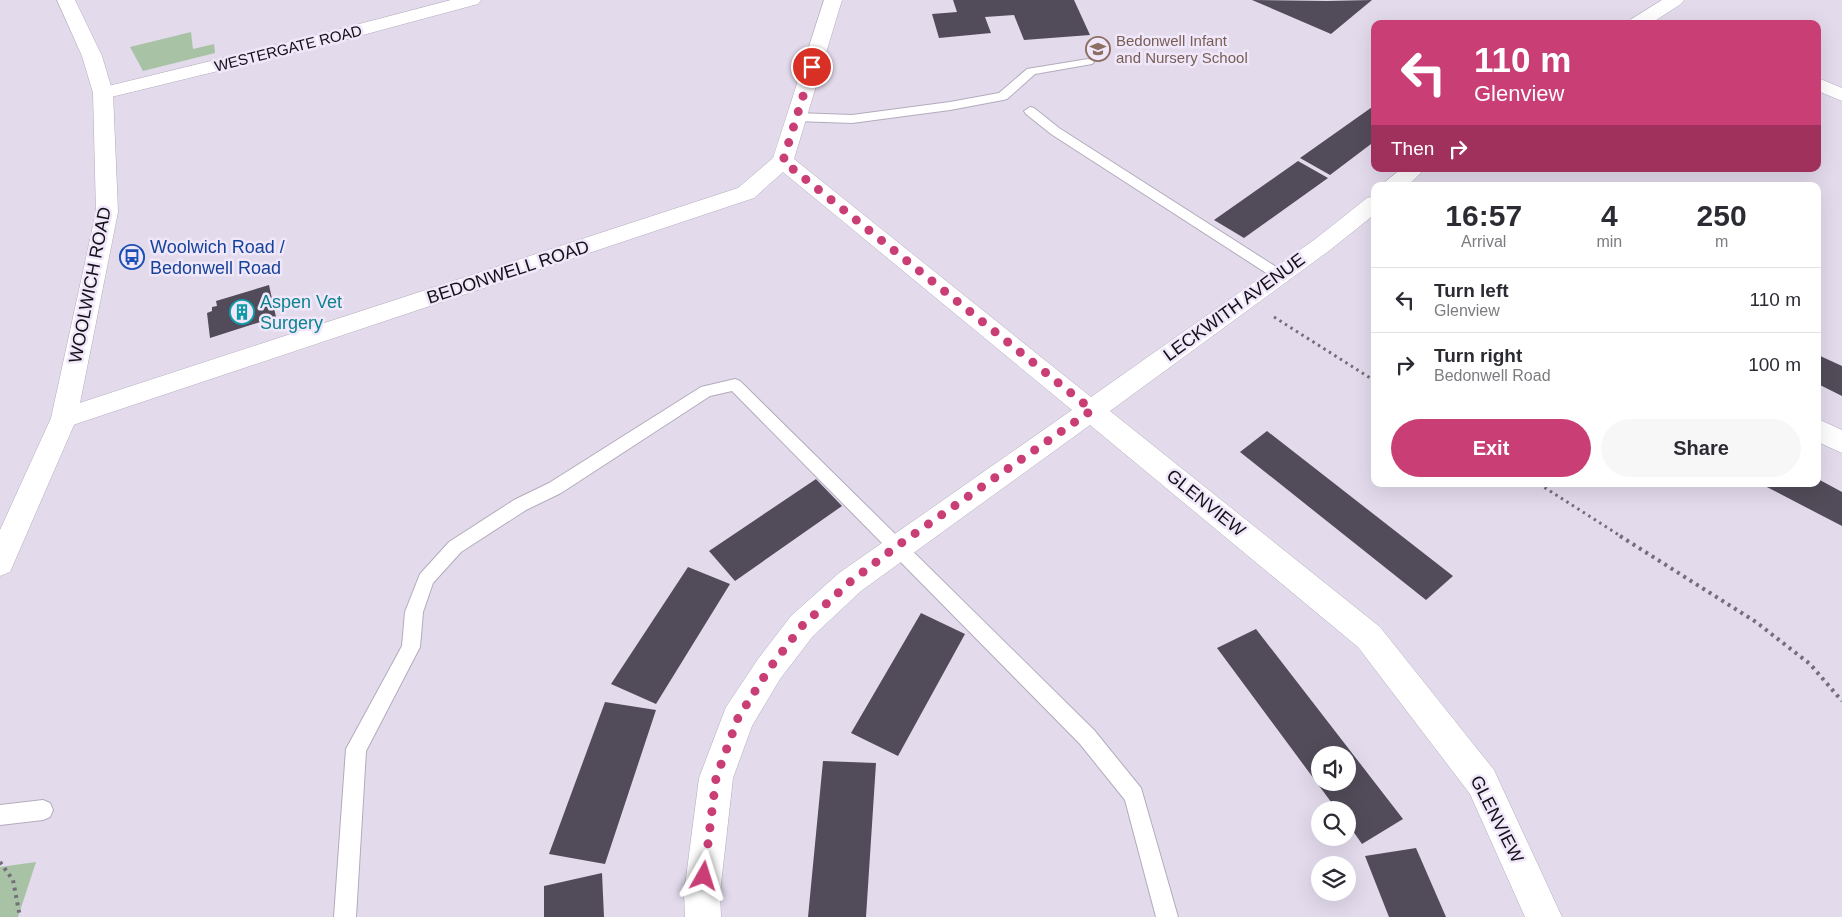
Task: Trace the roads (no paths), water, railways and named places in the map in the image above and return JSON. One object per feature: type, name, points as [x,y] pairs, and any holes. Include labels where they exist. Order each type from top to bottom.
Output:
[{"type":"street","name":"WOOLWICH ROAD","points":[[0,563],[64,418],[107,212],[103,93],[92,56],[66,0]]},
{"type":"street","name":"WESTERGATE ROAD","points":[[103,93],[326,39],[472,0]]},
{"type":"street","points":[[783,161],[833,0]]},
{"type":"street","points":[[1651,20],[1662,17],[1674,0]]},
{"type":"street","points":[[1821,85],[1842,95]]},
{"type":"street","name":"BEDONWELL ROAD","points":[[64,418],[746,193],[783,161]]},
{"type":"street","name":"GLENVIEW","points":[[783,161],[1092,410],[1369,637],[1482,782],[1544,917]]},
{"type":"street","points":[[1399,182],[1410,172]]},
{"type":"street","name":"LECKWITH AVENUE","points":[[703,917],[702,893],[716,778],[738,718],[769,669],[802,626],[850,582],[897,546],[1092,410],[1371,209]]},
{"type":"street","points":[[1821,432],[1842,442]]},
{"type":"lane","points":[[796,117],[852,119],[1003,96],[1031,71],[1088,62]]},
{"type":"lane","points":[[1030,111],[1055,131],[1279,275]]},
{"type":"lane","points":[[345,917],[356,750],[411,647],[414,612],[426,579],[455,547],[520,505],[563,483],[706,391],[735,385],[938,589],[1036,684],[1087,737],[1134,795],[1166,917]]},
{"type":"lane","points":[[0,815],[43,810]]},
{"type":"place","name":"Bedonwell Infant and Nursery School","points":[[1098,49]]},
{"type":"place","name":"Woolwich Road / Bedonwell Road","points":[[132,257]]},
{"type":"place","name":"Aspen Vet Surgery","points":[[242,312]]}]
